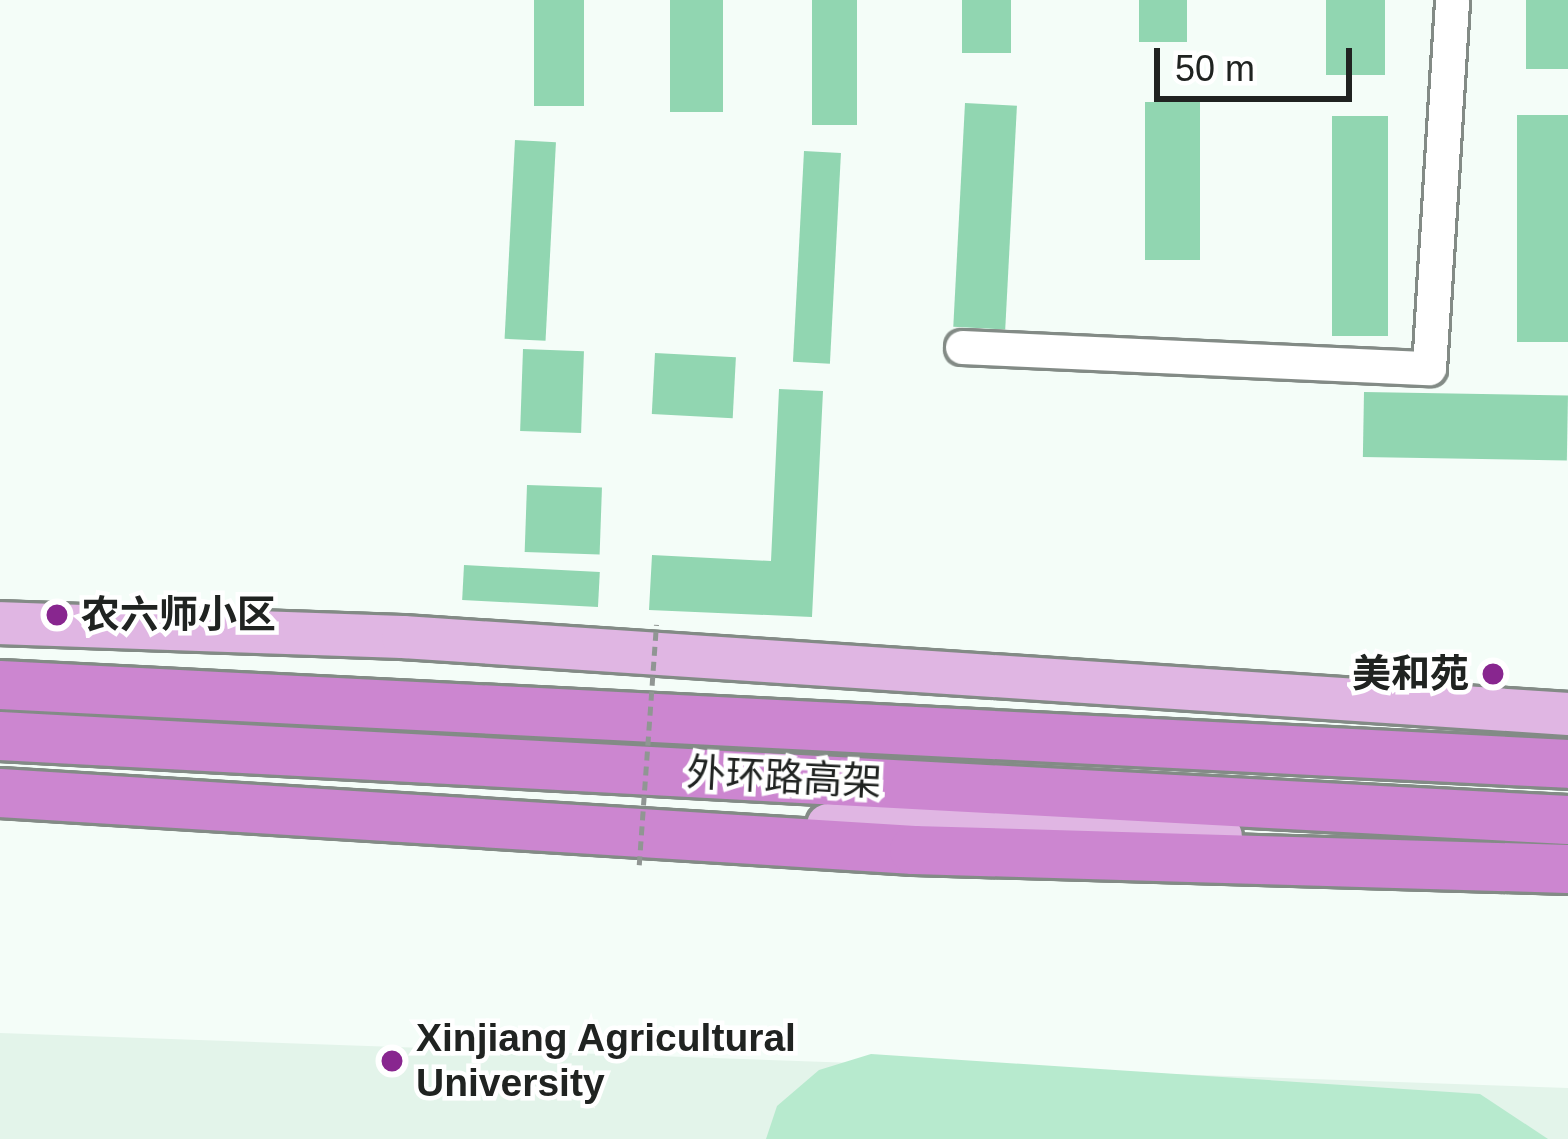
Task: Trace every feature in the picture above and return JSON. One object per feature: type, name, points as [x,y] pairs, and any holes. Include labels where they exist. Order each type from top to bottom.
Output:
[{"type":"highway","name":"外环路高架","points":[[0,685],[1568,764]]},
{"type":"highway","name":"外环路高架","points":[[0,736],[1568,820]]},
{"type":"highway","points":[[0,791],[914,850],[1568,869]]},
{"type":"main road","points":[[0,623],[403,637],[1568,714]]},
{"type":"main road","points":[[0,791],[620,832],[914,823],[1568,850]]},
{"type":"street","points":[[962,347],[1429,368],[1452,0]]},
{"type":"path","points":[[639,866],[656,625]]},
{"type":"shaded area","name":"Xinjiang Agricultural University","points":[[0,1033],[1568,1088],[1568,1139],[0,1139]]},
{"type":"green space","points":[[871,1054],[1480,1094],[1548,1139],[766,1139],[777,1106],[819,1070]]},
{"type":"building","points":[[534,0],[584,0],[584,106],[534,106]]},
{"type":"building","points":[[670,0],[723,0],[723,112],[670,112]]},
{"type":"building","points":[[812,0],[857,0],[857,125],[812,125]]},
{"type":"building","points":[[962,0],[1011,0],[1011,53],[962,53]]},
{"type":"building","points":[[1139,0],[1187,0],[1187,42],[1139,42]]},
{"type":"building","points":[[1326,0],[1385,0],[1385,75],[1326,75]]},
{"type":"building","points":[[1526,0],[1568,0],[1568,69],[1526,69]]},
{"type":"building","points":[[1145,102],[1200,102],[1200,260],[1145,260]]},
{"type":"building","points":[[965,103],[1017,106],[1005,329],[953,327]]},
{"type":"building","points":[[1517,115],[1568,115],[1568,342],[1517,342]]},
{"type":"building","points":[[1332,116],[1388,116],[1388,336],[1332,336]]},
{"type":"building","points":[[515,140],[556,142],[546,341],[505,339]]},
{"type":"building","points":[[804,151],[841,153],[830,364],[793,362]]},
{"type":"building","points":[[523,349],[584,351],[581,433],[520,431]]},
{"type":"building","points":[[655,353],[736,357],[733,418],[652,414]]},
{"type":"building","points":[[779,389],[823,391],[812,617],[649,610],[652,555],[771,561]]},
{"type":"building","points":[[1364,392],[1568,396],[1567,461],[1363,457]]},
{"type":"building","points":[[527,485],[602,488],[600,555],[525,552]]},
{"type":"building","points":[[464,565],[600,572],[598,607],[462,600]]},
{"type":"place","name":"农六师小区","points":[[57,615]]},
{"type":"place","name":"美和苑","points":[[1493,674]]},
{"type":"place","name":"Xinjiang Agricultural University","points":[[392,1061]]}]
